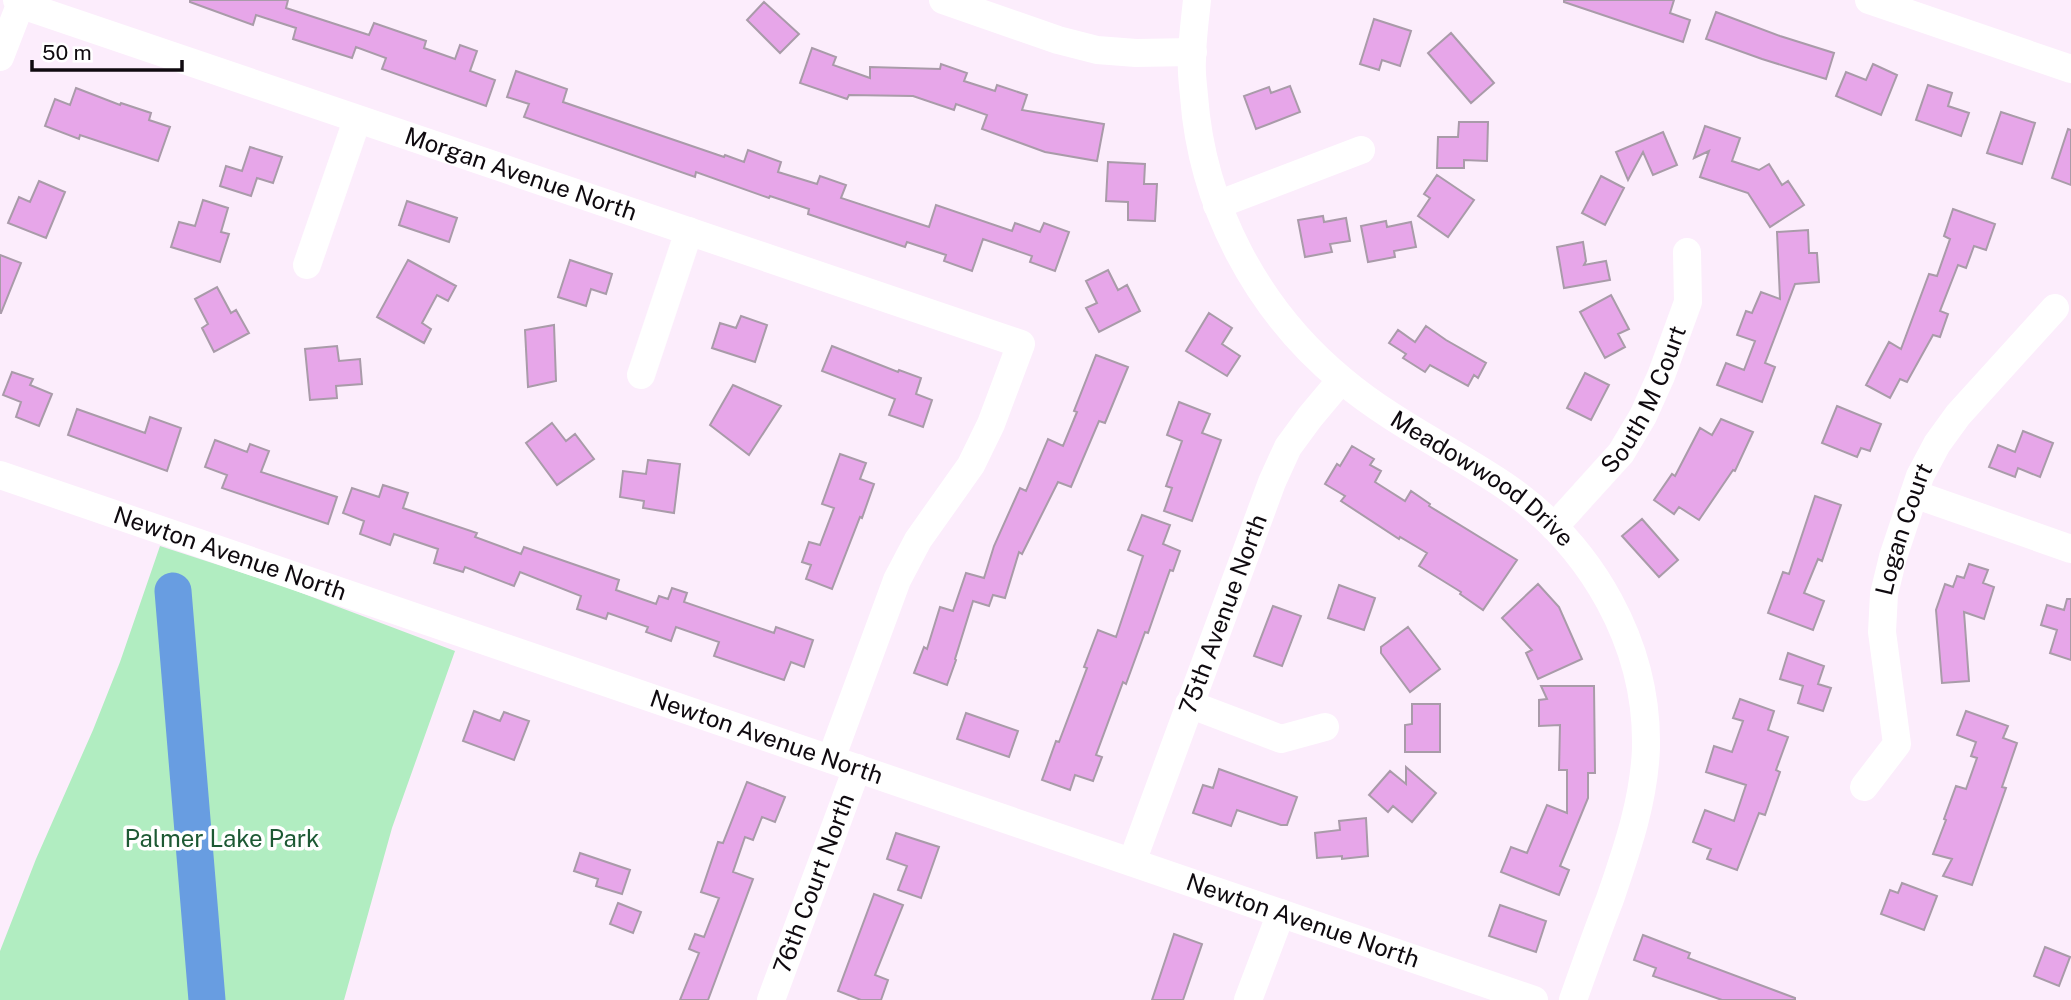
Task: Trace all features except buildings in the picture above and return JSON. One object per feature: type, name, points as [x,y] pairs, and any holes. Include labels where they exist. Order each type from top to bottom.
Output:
[{"type":"street","points":[[0,57],[20,0]]},
{"type":"street","name":"Morgan Avenue North","points":[[20,0],[24,6],[1021,344],[991,424],[971,465],[918,540],[897,580],[831,759]]},
{"type":"street","points":[[943,0],[1058,40],[1097,50],[1136,53],[1193,52]]},
{"type":"street","name":"Meadowwood Drive","points":[[1197,0],[1193,52],[1196,115],[1207,174],[1228,231],[1257,285],[1295,334],[1341,380],[1387,414],[1508,489],[1555,527],[1582,558],[1611,601],[1630,647],[1642,696],[1646,747],[1641,797],[1628,847],[1573,1000]]},
{"type":"street","points":[[1869,0],[2071,69]]},
{"type":"street","points":[[307,265],[357,120]]},
{"type":"street","points":[[1217,205],[1361,150]]},
{"type":"street","points":[[641,375],[689,231]]},
{"type":"street","name":"South M Court","points":[[1555,527],[1621,453],[1643,416],[1688,302],[1687,252]]},
{"type":"street","name":"Logan Court","points":[[1864,788],[1897,744],[1882,632],[1884,594],[1893,557],[1925,466],[1951,425],[2054,308]]},
{"type":"street","name":"75th Avenue North","points":[[1132,862],[1272,482],[1288,447],[1341,380]]},
{"type":"street","name":"Newton Avenue North","points":[[0,475],[1534,1000]]},
{"type":"street","points":[[1914,494],[2071,549]]},
{"type":"street","points":[[1189,704],[1281,738],[1325,727]]},
{"type":"street","name":"76th Court North","points":[[771,1000],[857,768]]},
{"type":"street","points":[[1248,1000],[1281,912]]},
{"type":"green space","name":"Palmer Lake Park","points":[[160,546],[283,586],[455,651],[392,828],[344,1000],[0,1000],[0,951],[120,662]]},
{"type":"waterway","points":[[173,591],[207,1000]]}]
